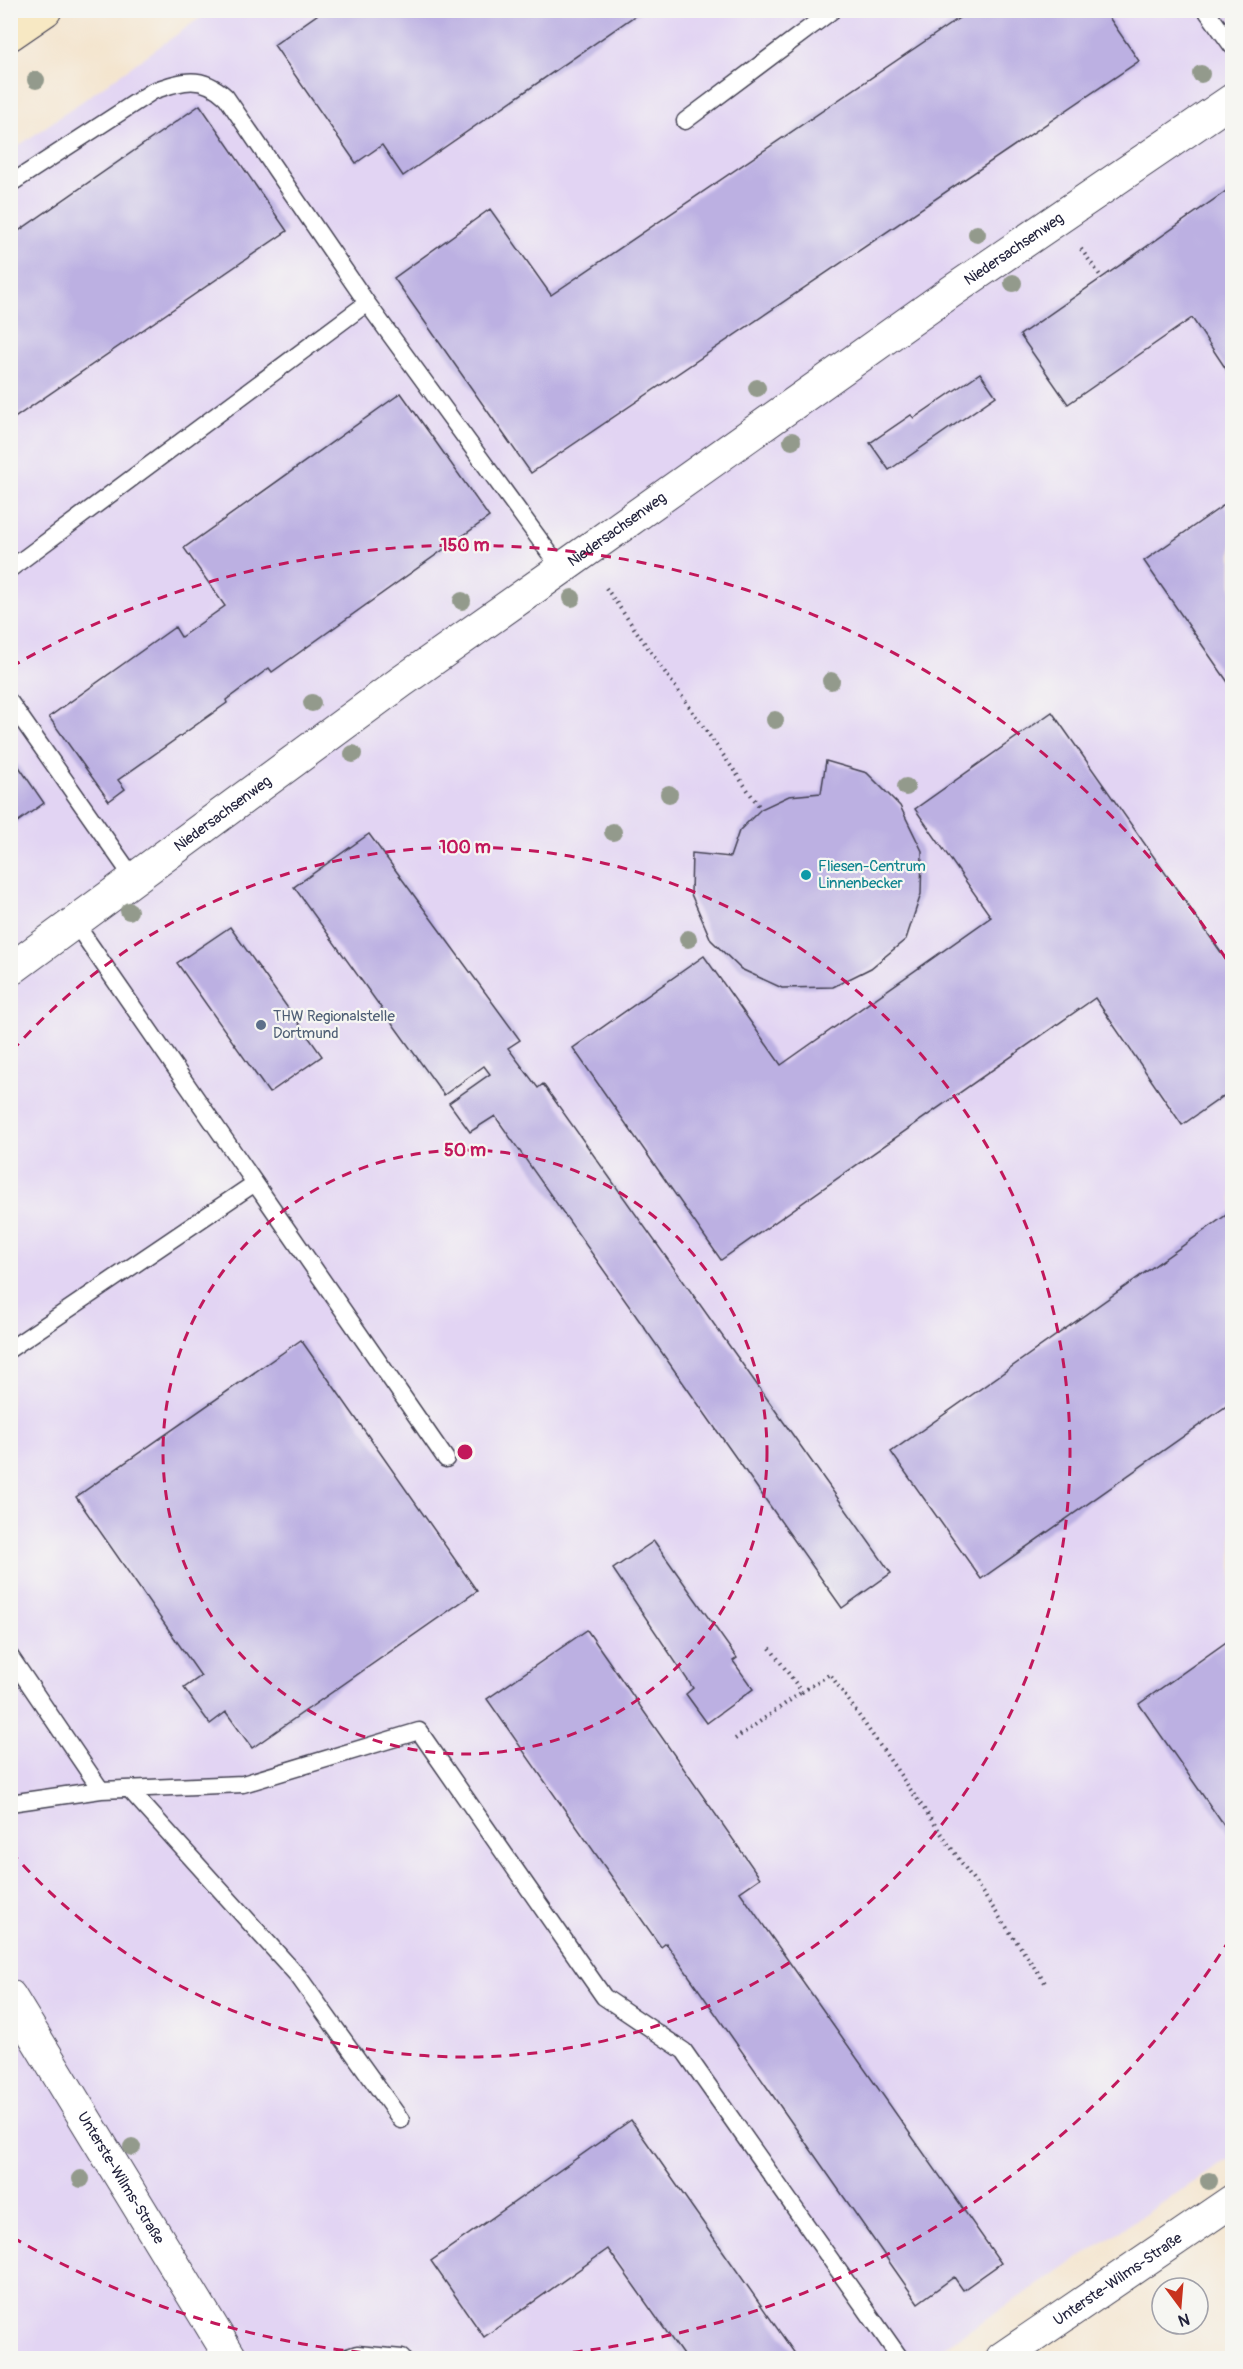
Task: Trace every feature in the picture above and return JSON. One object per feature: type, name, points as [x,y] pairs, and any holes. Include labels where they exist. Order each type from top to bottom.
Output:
[{"type":"main road","points":[[10,34],[45,10]]},
{"type":"street","name":"Niedersachsenweg","points":[[10,970],[401,682],[955,289],[1233,100]]},
{"type":"street","name":"Unterste-Wilms-Straße","points":[[10,1996],[231,2358]]},
{"type":"street","name":"Unterste-Wilms-Straße","points":[[1002,2358],[1233,2201]]},
{"type":"lane","points":[[686,121],[833,10]]},
{"type":"lane","points":[[1206,10],[1233,46]]},
{"type":"lane","points":[[10,184],[153,91],[179,82],[196,81],[215,87],[226,97],[367,303],[561,569]]},
{"type":"lane","points":[[10,569],[367,303]]},
{"type":"lane","points":[[10,702],[134,879]]},
{"type":"lane","points":[[75,923],[446,1460]]},
{"type":"lane","points":[[10,1349],[255,1183]]},
{"type":"lane","points":[[10,1656],[101,1790]]},
{"type":"lane","points":[[10,1803],[101,1790],[243,1784],[418,1731],[604,1997],[684,2051],[900,2358]]},
{"type":"lane","points":[[129,1789],[298,1976],[401,2120]]},
{"type":"lane","points":[[345,2358],[357,2354],[402,2358]]},
{"type":"path","points":[[1081,249],[1102,278]]},
{"type":"path","points":[[606,588],[761,809]]},
{"type":"path","points":[[770,1648],[802,1692]]},
{"type":"path","points":[[735,1739],[830,1674],[1046,1984]]},
{"type":"shaded area","points":[[210,11],[1232,11],[1232,2157],[927,2358],[11,2358],[10,152]]},
{"type":"building","points":[[324,10],[643,10],[403,176],[382,145],[356,163],[274,45]]},
{"type":"building","points":[[971,10],[1104,10],[1139,61],[531,473],[394,278],[490,209],[551,295]]},
{"type":"building","points":[[200,105],[287,231],[10,421],[10,237]]},
{"type":"building","points":[[1232,187],[1232,378],[1192,318],[1068,404],[1020,335]]},
{"type":"building","points":[[980,373],[996,396],[889,470],[870,443],[911,415],[914,418]]},
{"type":"building","points":[[401,393],[489,517],[272,672],[269,668],[226,700],[227,703],[118,780],[125,789],[109,801],[49,717],[175,627],[181,637],[225,606],[184,548]]},
{"type":"building","points":[[1224,505],[1232,517],[1232,688],[1144,561]]},
{"type":"building","points":[[1052,712],[1232,968],[1232,1090],[1182,1125],[1095,998],[721,1260],[573,1048],[704,956],[781,1065],[991,917],[915,809]]},
{"type":"building","points":[[13,758],[44,803],[10,827],[10,760]]},
{"type":"building","name":"Fliesen-Centrum Linnenbecker","points":[[826,761],[867,773],[900,806],[922,851],[921,894],[906,939],[871,968],[833,987],[782,988],[741,969],[711,940],[691,894],[692,853],[730,857],[739,831],[761,809],[789,796],[821,793]]},
{"type":"building","points":[[369,834],[520,1040],[508,1048],[538,1088],[543,1084],[891,1573],[842,1608],[495,1116],[470,1132],[449,1103],[490,1074],[484,1066],[444,1095],[294,887]]},
{"type":"building","name":"THW Regionalstelle Dortmund","points":[[230,927],[322,1056],[269,1093],[177,963]]},
{"type":"building","points":[[1232,1211],[1232,1402],[981,1579],[891,1452]]},
{"type":"building","points":[[301,1340],[477,1591],[252,1748],[226,1712],[210,1724],[184,1688],[201,1676],[76,1497]]},
{"type":"building","points":[[654,1541],[737,1658],[733,1661],[753,1689],[707,1723],[686,1694],[693,1688],[613,1569]]},
{"type":"building","points":[[587,1630],[760,1878],[740,1892],[1001,2263],[963,2290],[954,2277],[918,2303],[666,1943],[661,1947],[487,1699]]},
{"type":"building","points":[[1232,1638],[1232,1837],[1139,1704]]},
{"type":"building","points":[[631,2120],[798,2358],[685,2358],[608,2249],[484,2337],[431,2261]]},
{"type":"place","name":"Fliesen-Centrum Linnenbecker","points":[[806,875]]},
{"type":"place","name":"THW Regionalstelle Dortmund","points":[[261,1025]]}]
